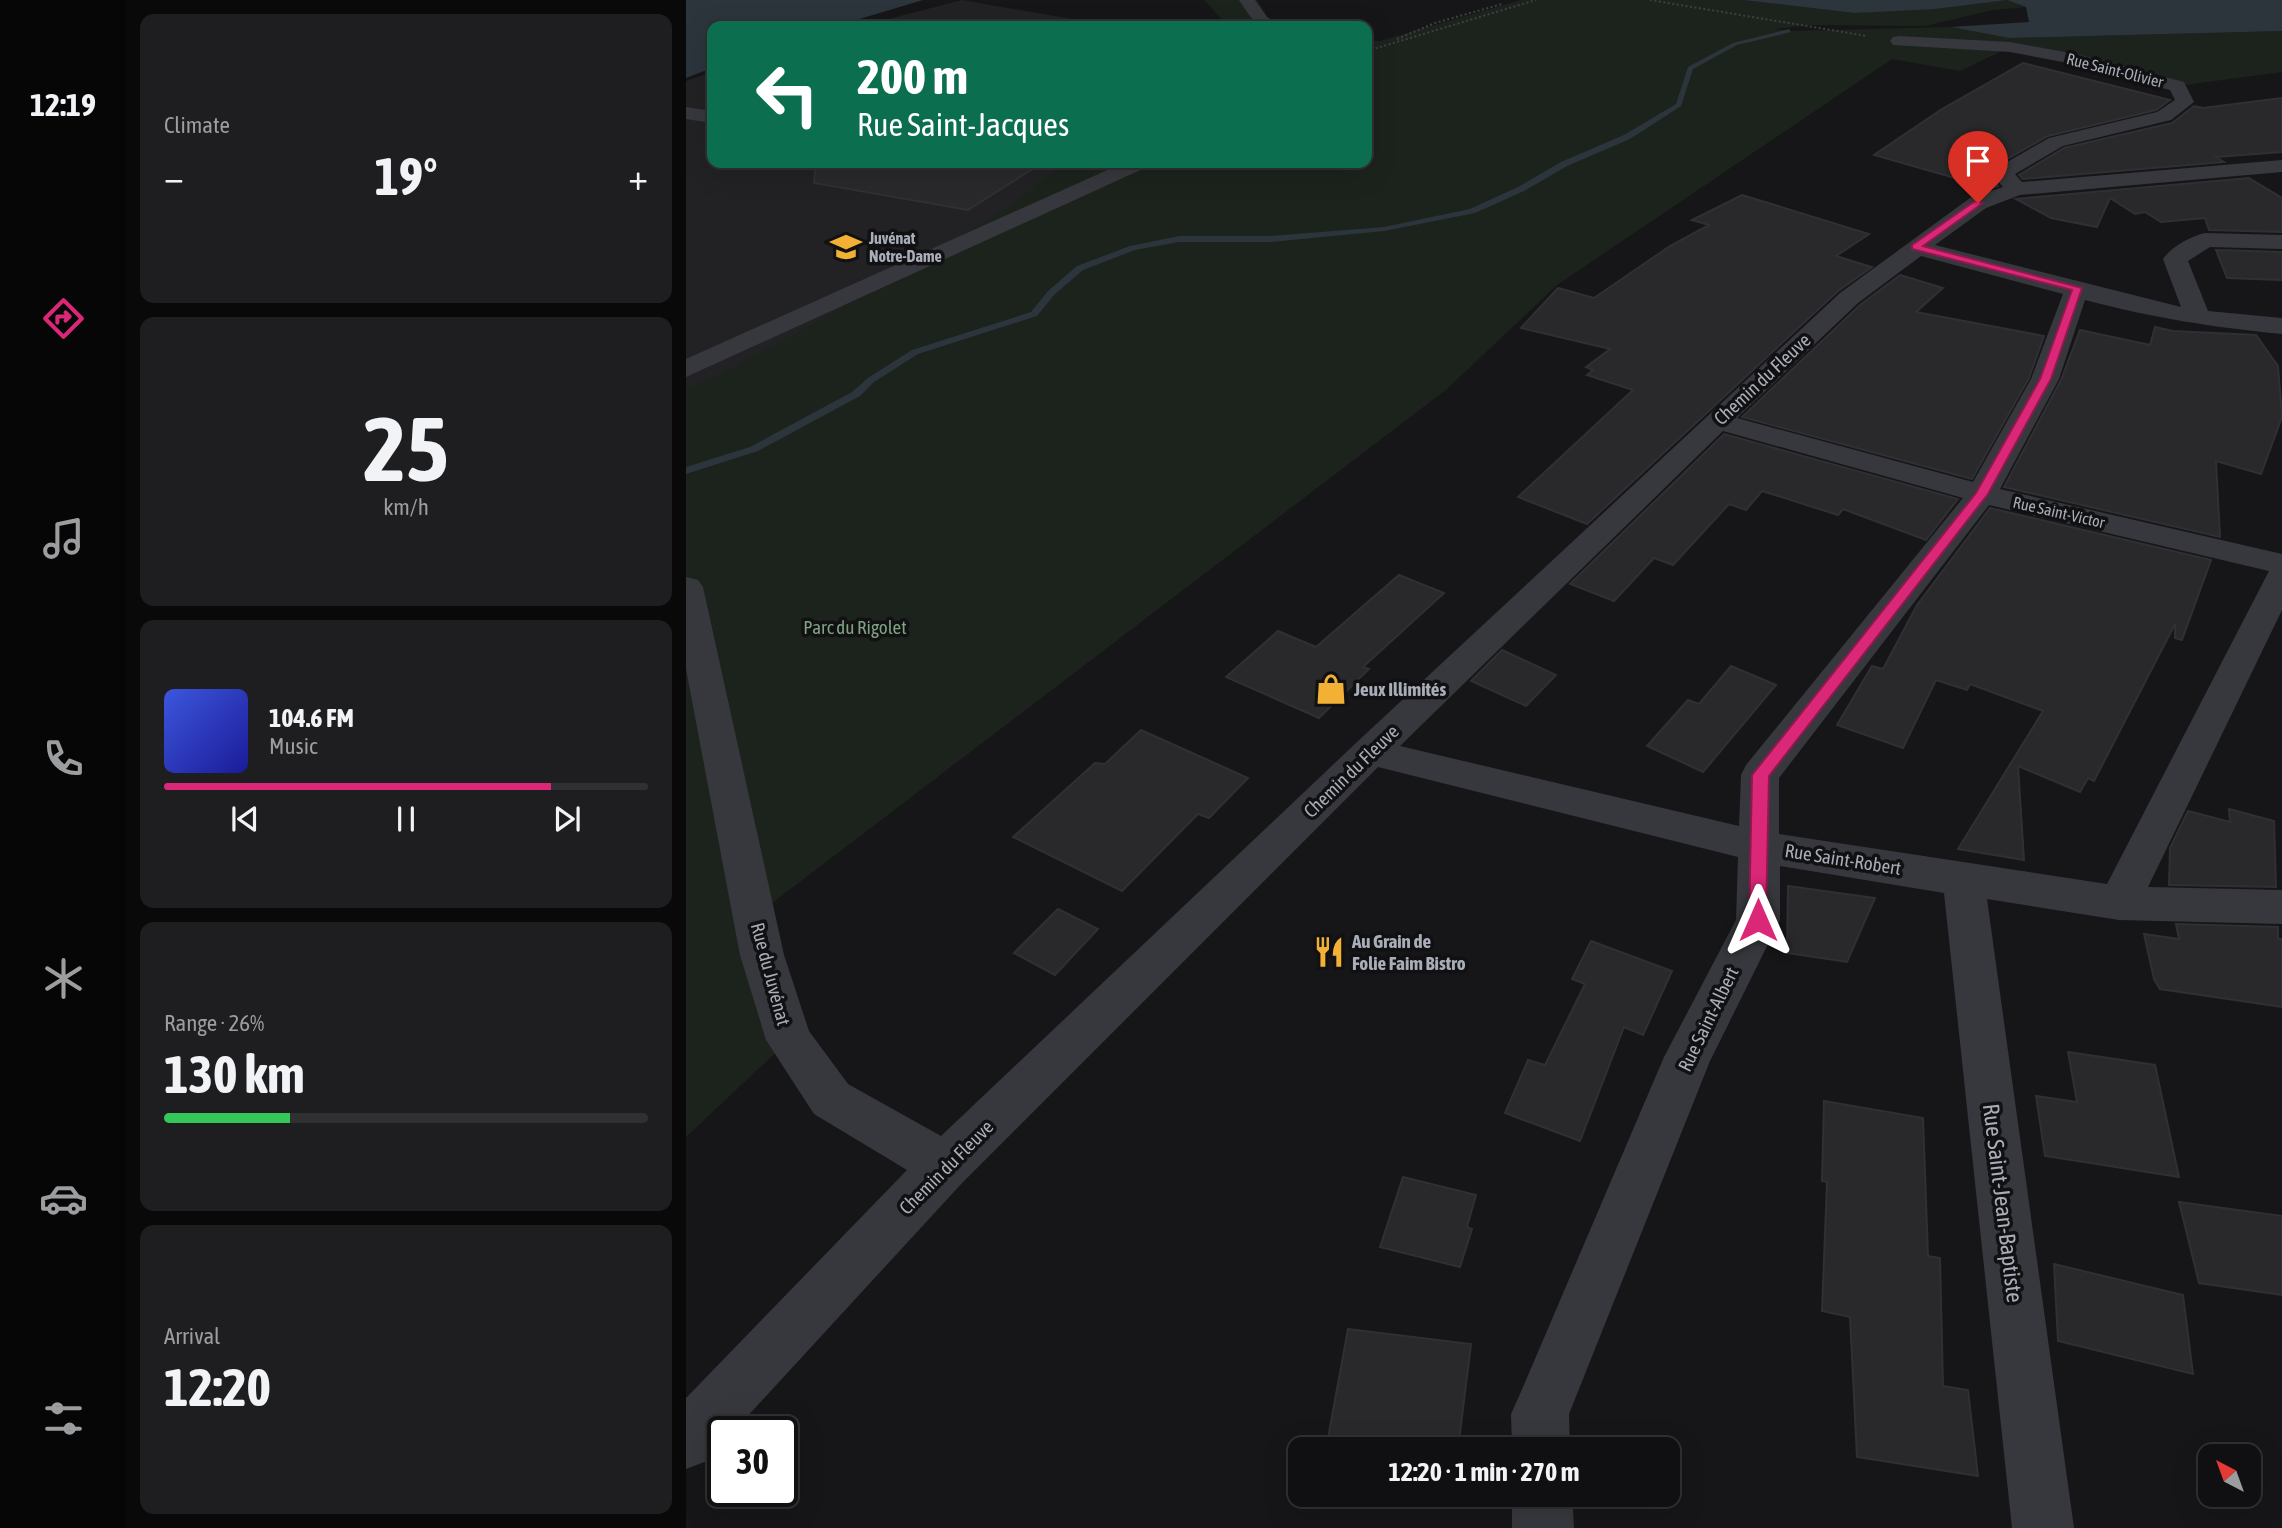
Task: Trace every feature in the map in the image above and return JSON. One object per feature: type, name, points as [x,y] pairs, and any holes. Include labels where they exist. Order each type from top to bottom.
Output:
[{"type":"street","points":[[1247,0],[1263,21]]},
{"type":"street","name":"Rue Saint-Olivier","points":[[1899,41],[2010,47],[2081,60],[2177,86],[2185,102],[2164,116],[2056,142],[2002,173],[2017,189]]},
{"type":"street","points":[[686,113],[707,116]]},
{"type":"street","name":"Chemin du Fleuve","points":[[686,1440],[946,1165],[1370,752],[1849,298],[1978,203],[2017,189],[2282,166]]},
{"type":"street","points":[[686,369],[1129,168]]},
{"type":"street","points":[[2198,318],[2175,259],[2205,240],[2282,242]]},
{"type":"street","points":[[1915,247],[2153,310],[2198,318],[2282,326]]},
{"type":"street","name":"Rue Saint-Albert","points":[[1541,1437],[1540,1414],[1688,1057],[1758,920],[1760,775],[1982,494],[2045,379],[2077,288]]},
{"type":"street","name":"Rue Saint-Victor","points":[[1717,421],[1982,494],[2282,564]]},
{"type":"street","points":[[2119,903],[2282,576]]},
{"type":"street","name":"Rue du Juvénat","points":[[686,587],[762,955],[789,1040],[831,1099],[946,1165]]},
{"type":"street","name":"Rue Saint-Robert","points":[[1370,752],[1757,846],[2119,903],[2282,908]]},
{"type":"street","name":"Rue Saint-Jean-Baptiste","points":[[1963,878],[2043,1528]]},
{"type":"street","points":[[1542,1507],[1543,1528]]},
{"type":"path","points":[[1372,49],[1536,0]]},
{"type":"path","points":[[1650,0],[1871,37]]},
{"type":"path","points":[[1372,48],[1435,23],[1502,4]]},
{"type":"shaded area","points":[[686,0],[923,0],[853,21],[707,21],[707,70],[686,78]]},
{"type":"shaded area","points":[[962,0],[1083,21],[880,21]]},
{"type":"shaded area","points":[[1743,0],[2007,0],[1934,9],[1854,13]]},
{"type":"shaded area","points":[[2007,0],[2282,0],[2282,31],[2009,38],[1951,27],[2029,22],[2026,7]]},
{"type":"shaded area","name":"Juvénat Notre-Dame","points":[[707,74],[707,168],[1153,168],[686,399],[686,81]]},
{"type":"green space","points":[[1204,0],[1257,0],[1268,18],[1274,21],[1223,21]]},
{"type":"green space","name":"Parc du Rigolet","points":[[1521,0],[1743,0],[1854,13],[2007,0],[2026,7],[1993,10],[1925,26],[1811,25],[1775,29],[1789,31],[1951,27],[2009,38],[2282,31],[2282,72],[2177,86],[2010,47],[1960,71],[1892,59],[1557,285],[1447,389],[755,916],[789,1040],[686,1137],[686,388],[709,380],[908,269],[1020,198],[1057,168],[1372,168],[1372,41],[1380,41]]},
{"type":"building","points":[[2023,63],[2170,100],[2156,110],[2048,136],[1993,167],[1988,173],[1998,186],[1994,187],[1978,178],[1972,183],[1874,155],[1942,109]]},
{"type":"building","points":[[2282,98],[2282,152],[2216,157],[2224,162],[2023,179],[2019,175],[2064,148],[2172,123],[2194,106],[2203,108]]},
{"type":"building","points":[[816,168],[1034,168],[968,210],[814,183]]},
{"type":"building","points":[[2249,178],[2282,198],[2282,232],[2209,230],[2205,218],[2161,222],[2145,212],[2135,214],[2110,198],[2097,227],[2051,218],[2016,199]]},
{"type":"building","points":[[1742,195],[1869,234],[1836,256],[1872,267],[1838,291],[1587,524],[1518,497],[1633,390],[1587,375],[1593,370],[1586,367],[1610,349],[1521,328],[1558,288],[1594,298],[1670,246],[1709,225],[1692,220]]},
{"type":"building","points":[[2216,250],[2282,252],[2282,280],[2227,278]]},
{"type":"building","points":[[1900,275],[1943,288],[1916,312],[2044,336],[2029,378],[1972,479],[1742,417],[1860,305]]},
{"type":"building","points":[[2155,327],[2173,331],[2256,335],[2278,366],[2282,417],[2261,474],[2216,461],[2220,537],[2004,487],[2061,380],[2080,330],[2150,345]]},
{"type":"building","points":[[1724,434],[1958,499],[1926,540],[1843,509],[1838,515],[1762,491],[1746,510],[1729,504],[1673,565],[1654,558],[1614,601],[1570,584]]},
{"type":"building","points":[[1990,508],[2211,560],[2182,640],[2175,638],[2175,624],[2094,781],[2088,778],[2080,792],[2018,766],[2024,860],[1958,849],[2043,711],[1970,684],[1967,690],[1936,680],[1903,748],[1837,725],[1872,666],[1883,669],[1917,605]]},
{"type":"building","points":[[1399,575],[1444,593],[1363,667],[1369,669],[1319,718],[1226,677],[1278,631],[1316,647]]},
{"type":"building","points":[[1502,650],[1556,675],[1526,706],[1471,681]]},
{"type":"building","points":[[1731,666],[1776,685],[1703,772],[1647,746],[1688,700],[1699,704]]},
{"type":"building","points":[[1141,730],[1248,778],[1209,818],[1198,814],[1122,891],[1013,837],[1095,763],[1105,764]]},
{"type":"building","points":[[2229,809],[2274,821],[2276,887],[2169,885],[2170,848],[2188,811],[2230,822]]},
{"type":"building","points":[[1788,886],[1875,898],[1847,962],[1787,953]]},
{"type":"building","points":[[1058,909],[1098,929],[1055,975],[1014,953]]},
{"type":"building","points":[[2176,924],[2278,927],[2278,939],[2282,939],[2282,1007],[2160,989],[2154,979],[2144,934],[2179,939]]},
{"type":"building","points":[[1591,941],[1672,971],[1643,1035],[1624,1027],[1580,1141],[1505,1113],[1528,1060],[1545,1065],[1585,984],[1572,979]]},
{"type":"building","points":[[2068,1052],[2155,1065],[2179,1177],[2045,1156],[2036,1096],[2077,1102]]},
{"type":"building","points":[[1824,1101],[1923,1118],[1928,1256],[1940,1258],[1943,1386],[1968,1390],[1978,1476],[1857,1457],[1850,1317],[1822,1311],[1827,1182],[1822,1181]]},
{"type":"building","points":[[1403,1177],[1476,1195],[1467,1227],[1472,1229],[1460,1267],[1380,1247]]},
{"type":"building","points":[[2179,1202],[2282,1216],[2282,1295],[2199,1283]]},
{"type":"building","points":[[2054,1264],[2183,1295],[2193,1374],[2058,1341]]},
{"type":"building","points":[[1348,1329],[1471,1344],[1459,1437],[1328,1437]]},
{"type":"waterway","points":[[686,471],[754,449],[856,394],[871,380],[915,352],[1034,314],[1051,293],[1080,268],[1133,248],[1179,239],[1271,239],[1384,229],[1472,211],[1521,189],[1564,164],[1627,137],[1679,105],[1690,68],[1735,44],[1789,31]]},
{"type":"place","name":"Juvénat Notre-Dame","points":[[846,247]]},
{"type":"place","name":"Jeux Illimités","points":[[1331,689]]},
{"type":"place","name":"Au Grain de Folie Faim Bistro","points":[[1329,952]]},
{"type":"route","points":[[1758,920],[1760,775],[1982,494],[2045,379],[2065,328],[2077,288],[1915,247],[1978,203]]}]
